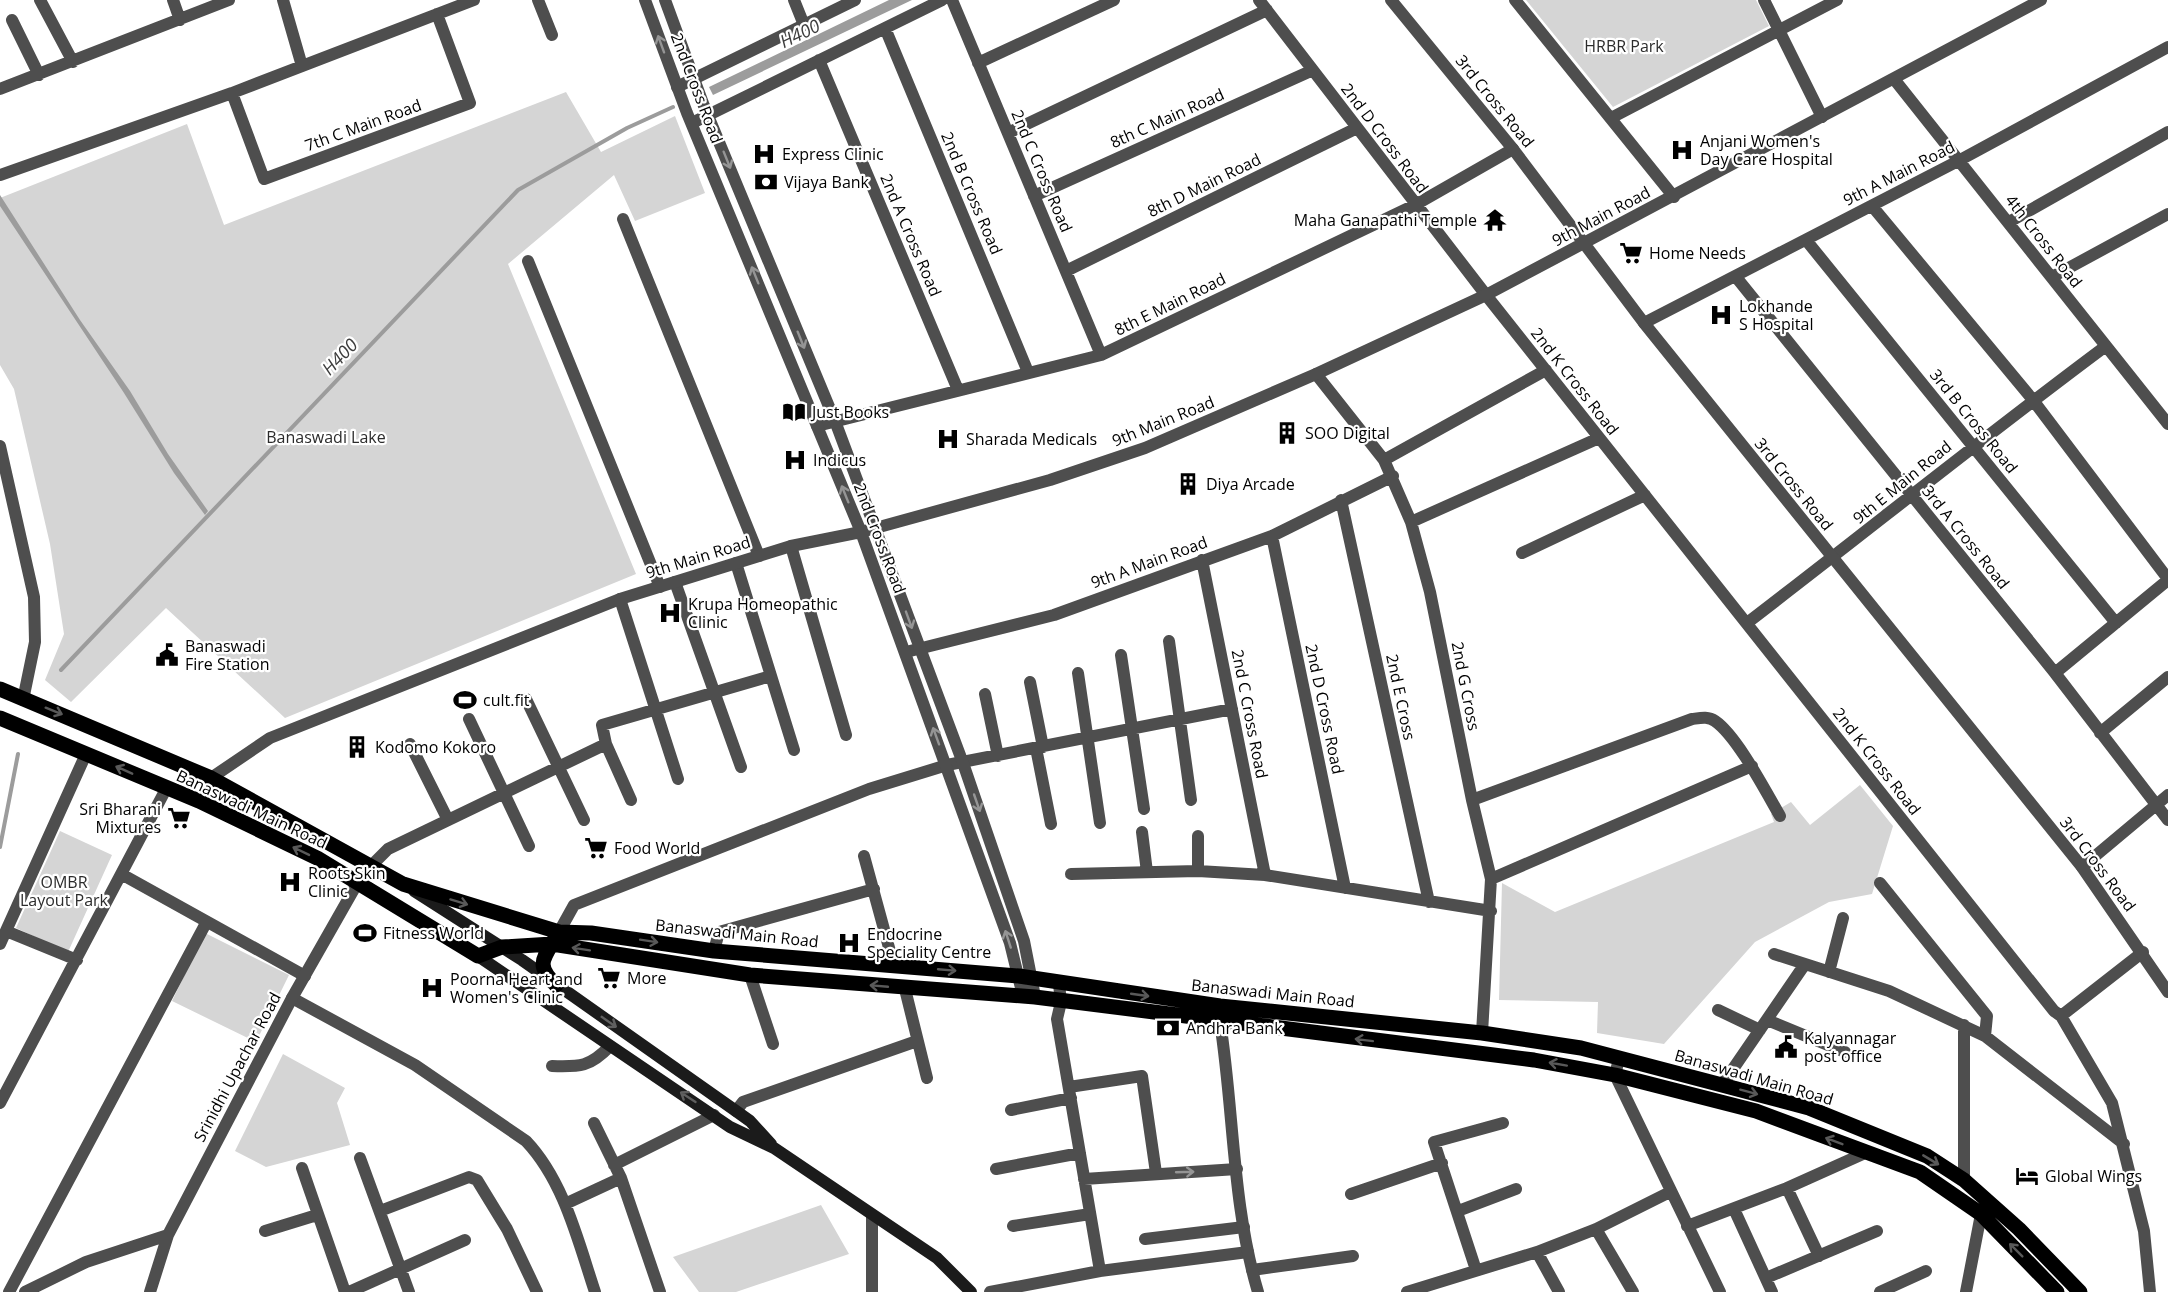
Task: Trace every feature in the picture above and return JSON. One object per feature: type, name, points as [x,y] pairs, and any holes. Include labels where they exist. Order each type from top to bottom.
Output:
[{"type":"main road","name":"Banaswadi Main Road","points":[[0,689],[211,778],[403,884],[502,947],[736,1111],[750,1121],[774,1148]]},
{"type":"main road","name":"Banaswadi Main Road","points":[[0,718],[199,801],[317,858],[358,882],[478,956],[742,1135],[774,1148],[937,1258],[971,1292]]},
{"type":"main road","name":"Banaswadi Main Road","points":[[403,884],[555,938],[750,975],[905,989],[1029,996],[1061,1002],[1534,1060],[1615,1075],[1756,1111],[1920,1172],[1981,1214],[2057,1292]]},
{"type":"main road","name":"Banaswadi Main Road","points":[[478,956],[502,947],[591,933],[714,951],[1018,976],[1059,984],[1220,1006],[1482,1033],[1581,1048],[1809,1108],[1927,1156],[1985,1196],[2079,1292]]},
{"type":"main road","points":[[555,938],[543,964],[544,974],[556,985]]},
{"type":"street","points":[[40,0],[73,62]]},
{"type":"street","points":[[173,0],[180,20]]},
{"type":"street","points":[[0,89],[229,0]]},
{"type":"street","points":[[283,0],[302,66]]},
{"type":"street","points":[[0,175],[232,93],[474,0]]},
{"type":"street","points":[[538,0],[552,35]]},
{"type":"street","name":"2nd Cross Road","points":[[645,0],[677,87],[861,532],[1010,942],[1018,976],[1029,996]]},
{"type":"street","name":"2nd Cross Road","points":[[665,0],[706,110],[835,421],[963,763],[1024,941],[1034,980],[1029,996]]},
{"type":"street","points":[[794,0],[804,25]]},
{"type":"street","points":[[677,87],[855,0]]},
{"type":"street","points":[[690,118],[819,60],[942,0]]},
{"type":"street","name":"2nd C Cross Road","points":[[952,0],[1101,355]]},
{"type":"street","points":[[978,63],[1114,0]]},
{"type":"street","name":"2nd D Cross Road","points":[[1259,0],[1486,295]]},
{"type":"street","name":"3rd Cross Road","points":[[1391,0],[1513,149],[1583,245],[1644,323],[2082,867],[2143,952],[2168,992]]},
{"type":"street","points":[[1515,0],[1674,197]]},
{"type":"street","points":[[1764,0],[1822,117]]},
{"type":"street","points":[[1611,118],[1837,0]]},
{"type":"street","name":"9th Main Road","points":[[199,801],[211,778],[270,738],[620,599],[791,546],[861,532],[1050,480],[1145,448],[1316,374],[1486,295],[1583,245],[2041,0]]},
{"type":"street","points":[[1008,133],[1267,10]]},
{"type":"street","name":"7th C Main Road","points":[[232,93],[264,180],[470,103],[437,14]]},
{"type":"street","points":[[12,20],[39,75]]},
{"type":"street","name":"2nd B Cross Road","points":[[885,28],[1028,372]]},
{"type":"street","name":"9th A Main Road","points":[[1644,323],[1960,160],[2168,46]]},
{"type":"street","name":"2nd A Cross Road","points":[[819,60],[958,390]]},
{"type":"street","name":"8th C Main Road","points":[[1034,196],[1313,70]]},
{"type":"street","name":"4th Cross Road","points":[[1894,79],[2168,424]]},
{"type":"street","name":"8th D Main Road","points":[[1066,271],[1357,128]]},
{"type":"street","points":[[2009,222],[2168,132]]},
{"type":"street","name":"8th E Main Road","points":[[817,426],[1101,355],[1416,205],[1513,149]]},
{"type":"street","points":[[1872,206],[2032,400],[2168,579],[2055,673]]},
{"type":"street","points":[[2052,277],[2168,214]]},
{"type":"street","points":[[623,219],[759,556]]},
{"type":"street","name":"3rd B Cross Road","points":[[1806,240],[2116,623]]},
{"type":"street","points":[[528,261],[660,587]]},
{"type":"street","name":"3rd A Cross Road","points":[[1736,277],[2055,673],[2168,820]]},
{"type":"street","name":"2nd K Cross Road","points":[[1486,295],[2054,1011],[2061,1016],[2112,1103],[2144,1231],[2150,1292]]},
{"type":"street","name":"9th E Main Road","points":[[1747,623],[1912,497],[2032,400],[2106,346]]},
{"type":"street","points":[[1384,460],[1546,370]]},
{"type":"street","name":"2nd G Cross","points":[[1316,374],[1384,460],[1393,476],[1411,522],[1430,592],[1472,800],[1491,879],[1491,911],[1482,1033]]},
{"type":"street","points":[[1411,522],[1599,438]]},
{"type":"street","points":[[0,446],[34,597],[35,642],[23,700]]},
{"type":"street","name":"9th A Main Road","points":[[906,652],[1054,615],[1272,536],[1393,476]]},
{"type":"street","points":[[1522,553],[1645,495]]},
{"type":"street","name":"2nd E Cross","points":[[1341,500],[1429,902]]},
{"type":"street","name":"2nd D Cross Road","points":[[1272,536],[1345,888]]},
{"type":"street","points":[[791,546],[846,735]]},
{"type":"street","name":"2nd C Cross Road","points":[[1202,560],[1265,875]]},
{"type":"street","points":[[736,563],[794,750]]},
{"type":"street","points":[[675,582],[741,768]]},
{"type":"street","points":[[620,599],[678,779]]},
{"type":"street","points":[[1168,641],[1191,800]]},
{"type":"street","points":[[1120,655],[1144,809]]},
{"type":"street","points":[[1078,673],[1100,823]]},
{"type":"street","points":[[631,800],[606,744],[602,725],[771,676]]},
{"type":"street","points":[[2100,733],[2168,677]]},
{"type":"street","points":[[1030,681],[1051,824]]},
{"type":"street","points":[[985,694],[998,756]]},
{"type":"street","points":[[526,699],[584,820]]},
{"type":"street","points":[[555,938],[574,906],[869,789],[947,765],[1232,709]]},
{"type":"street","points":[[1472,800],[1692,719],[1706,717],[1714,721],[1752,766],[1780,816]]},
{"type":"street","points":[[469,719],[530,846]]},
{"type":"street","points":[[410,744],[448,820]]},
{"type":"street","points":[[371,866],[388,849],[606,744]]},
{"type":"street","points":[[0,944],[86,754]]},
{"type":"street","points":[[1491,879],[1752,766]]},
{"type":"street","points":[[0,1103],[166,789]]},
{"type":"street","points":[[2082,867],[2168,795]]},
{"type":"street","points":[[1142,831],[1147,872]]},
{"type":"street","points":[[1198,836],[1198,871]]},
{"type":"street","points":[[864,856],[894,966]]},
{"type":"street","name":"Srinidhi Upachar Road","points":[[150,1292],[168,1235],[292,998],[358,882],[371,866]]},
{"type":"street","points":[[1071,874],[1198,871],[1265,875],[1491,911]]},
{"type":"street","points":[[123,874],[206,923],[305,976]]},
{"type":"street","points":[[1880,883],[1987,1016],[1985,1036]]},
{"type":"street","points":[[714,951],[718,932],[874,889]]},
{"type":"street","points":[[1829,972],[1843,918]]},
{"type":"street","points":[[9,1292],[206,923]]},
{"type":"street","points":[[6,931],[77,960]]},
{"type":"street","points":[[2061,1016],[2143,952]]},
{"type":"street","points":[[1774,954],[1889,992],[1985,1036],[2124,1144]]},
{"type":"street","points":[[1722,1085],[1805,964]]},
{"type":"street","points":[[750,975],[773,1044]]},
{"type":"street","points":[[1059,984],[1061,1002],[1057,1019],[1100,1271]]},
{"type":"street","points":[[905,989],[927,1078]]},
{"type":"street","points":[[292,998],[415,1065],[526,1141],[565,1204],[595,1292]]},
{"type":"street","points":[[1718,1010],[1845,1052]]},
{"type":"street","points":[[1220,1022],[1244,1227],[1258,1292]]},
{"type":"street","points":[[1964,1025],[1964,1180]]},
{"type":"street","points":[[736,1111],[743,1102],[917,1041]]},
{"type":"street","points":[[552,1066],[585,1066],[599,1058],[610,1046]]},
{"type":"street","points":[[1619,1059],[1615,1075],[1720,1292]]},
{"type":"street","points":[[1011,1110],[1142,1076],[1156,1173]]},
{"type":"street","points":[[614,1165],[714,1115]]},
{"type":"street","points":[[594,1123],[621,1178],[660,1292]]},
{"type":"street","points":[[1476,1270],[1434,1142],[1503,1123]]},
{"type":"street","points":[[996,1169],[1080,1153]]},
{"type":"street","points":[[1687,1226],[1787,1188],[1865,1153]]},
{"type":"street","points":[[360,1158],[409,1292]]},
{"type":"street","points":[[1351,1194],[1442,1163]]},
{"type":"street","points":[[302,1168],[317,1215],[347,1292],[465,1240]]},
{"type":"street","points":[[1084,1179],[1237,1169]]},
{"type":"street","points":[[380,1211],[469,1177],[477,1180],[507,1229],[537,1292]]},
{"type":"street","points":[[565,1204],[621,1178]]},
{"type":"street","points":[[1787,1188],[1820,1256]]},
{"type":"street","points":[[1458,1211],[1516,1189]]},
{"type":"street","points":[[1407,1292],[1449,1286],[1476,1270],[1537,1252],[1596,1229],[1670,1192]]},
{"type":"street","points":[[1966,1292],[1985,1196]]},
{"type":"street","points":[[1734,1209],[1772,1292]]},
{"type":"street","points":[[1014,1226],[1090,1214]]},
{"type":"street","points":[[265,1231],[317,1215]]},
{"type":"street","points":[[872,1216],[872,1292]]},
{"type":"street","points":[[1145,1239],[1244,1227]]},
{"type":"street","points":[[1596,1229],[1633,1292]]},
{"type":"street","points":[[1766,1278],[1877,1231]]},
{"type":"street","points":[[25,1292],[86,1262],[168,1235]]},
{"type":"street","points":[[990,1292],[1100,1271],[1248,1252]]},
{"type":"street","points":[[1537,1252],[1557,1288],[1542,1292]]},
{"type":"street","points":[[1252,1270],[1353,1256]]},
{"type":"street","points":[[1880,1292],[1926,1271]]},
{"type":"green space","name":"HRBR Park","points":[[1526,0],[1756,0],[1769,26],[1613,107]]},
{"type":"green space","name":"Banaswadi Lake","points":[[566,92],[601,152],[675,116],[705,193],[635,221],[614,175],[508,264],[636,574],[285,718],[166,608],[71,702],[45,680],[64,634],[50,544],[14,389],[0,365],[0,198],[187,124],[224,225]]},
{"type":"green space","points":[[1860,785],[1893,826],[1872,894],[1829,902],[1755,942],[1664,1044],[1597,1033],[1598,1002],[1499,1000],[1502,883],[1555,912],[1774,822],[1771,814],[1791,802],[1810,825]]},
{"type":"green space","name":"OMBR Layout Park","points":[[60,831],[112,855],[68,952],[16,928]]},
{"type":"green space","points":[[205,933],[289,975],[256,1042],[172,1001]]},
{"type":"green space","points":[[283,1054],[345,1088],[337,1103],[350,1145],[266,1167],[235,1151]]},
{"type":"green space","points":[[821,1205],[849,1254],[736,1292],[699,1292],[673,1257]]},
{"type":"shaded area","points":[[889,0],[912,0],[713,95],[709,87]]},
{"type":"shaded area","points":[[0,195],[80,320],[130,391],[168,454],[208,511],[205,515],[174,473],[0,206]]},
{"type":"waterway","name":"H400","points":[[61,670],[518,190],[627,128],[673,107]]},
{"type":"waterway","name":"H400","points":[[0,847],[18,754]]},
{"type":"place","name":"Anjani Women's Day Care Hospital","points":[[1682,150]]},
{"type":"place","name":"Express Clinic","points":[[764,154]]},
{"type":"place","name":"Vijaya Bank","points":[[766,182]]},
{"type":"place","name":"Maha Ganapathi Temple","points":[[1495,220]]},
{"type":"place","name":"Home Needs","points":[[1631,253]]},
{"type":"place","name":"Lokhande S Hospital","points":[[1721,315]]},
{"type":"place","name":"Just Books","points":[[794,412]]},
{"type":"place","name":"SOO Digital","points":[[1287,433]]},
{"type":"place","name":"Sharada Medicals","points":[[948,439]]},
{"type":"place","name":"Indicus","points":[[795,460]]},
{"type":"place","name":"Diya Arcade","points":[[1188,484]]},
{"type":"place","name":"Krupa Homeopathic Clinic","points":[[670,613]]},
{"type":"place","name":"Banaswadi Fire Station","points":[[167,655]]},
{"type":"place","name":"cult.fit","points":[[465,700]]},
{"type":"place","name":"Kodomo Kokoro","points":[[357,747]]},
{"type":"place","name":"Sri Bharani Mixtures","points":[[179,818]]},
{"type":"place","name":"Food World","points":[[596,848]]},
{"type":"place","name":"Roots Skin Clinic","points":[[290,882]]},
{"type":"place","name":"Fitness World","points":[[365,933]]},
{"type":"place","name":"Endocrine Speciality Centre","points":[[849,943]]},
{"type":"place","name":"More","points":[[609,978]]},
{"type":"place","name":"Poorna Heart and Women's Clinic","points":[[432,988]]},
{"type":"place","name":"Andhra Bank","points":[[1168,1028]]},
{"type":"place","name":"Kalyannagar post office","points":[[1786,1047]]},
{"type":"place","name":"Global Wings","points":[[2027,1176]]}]
